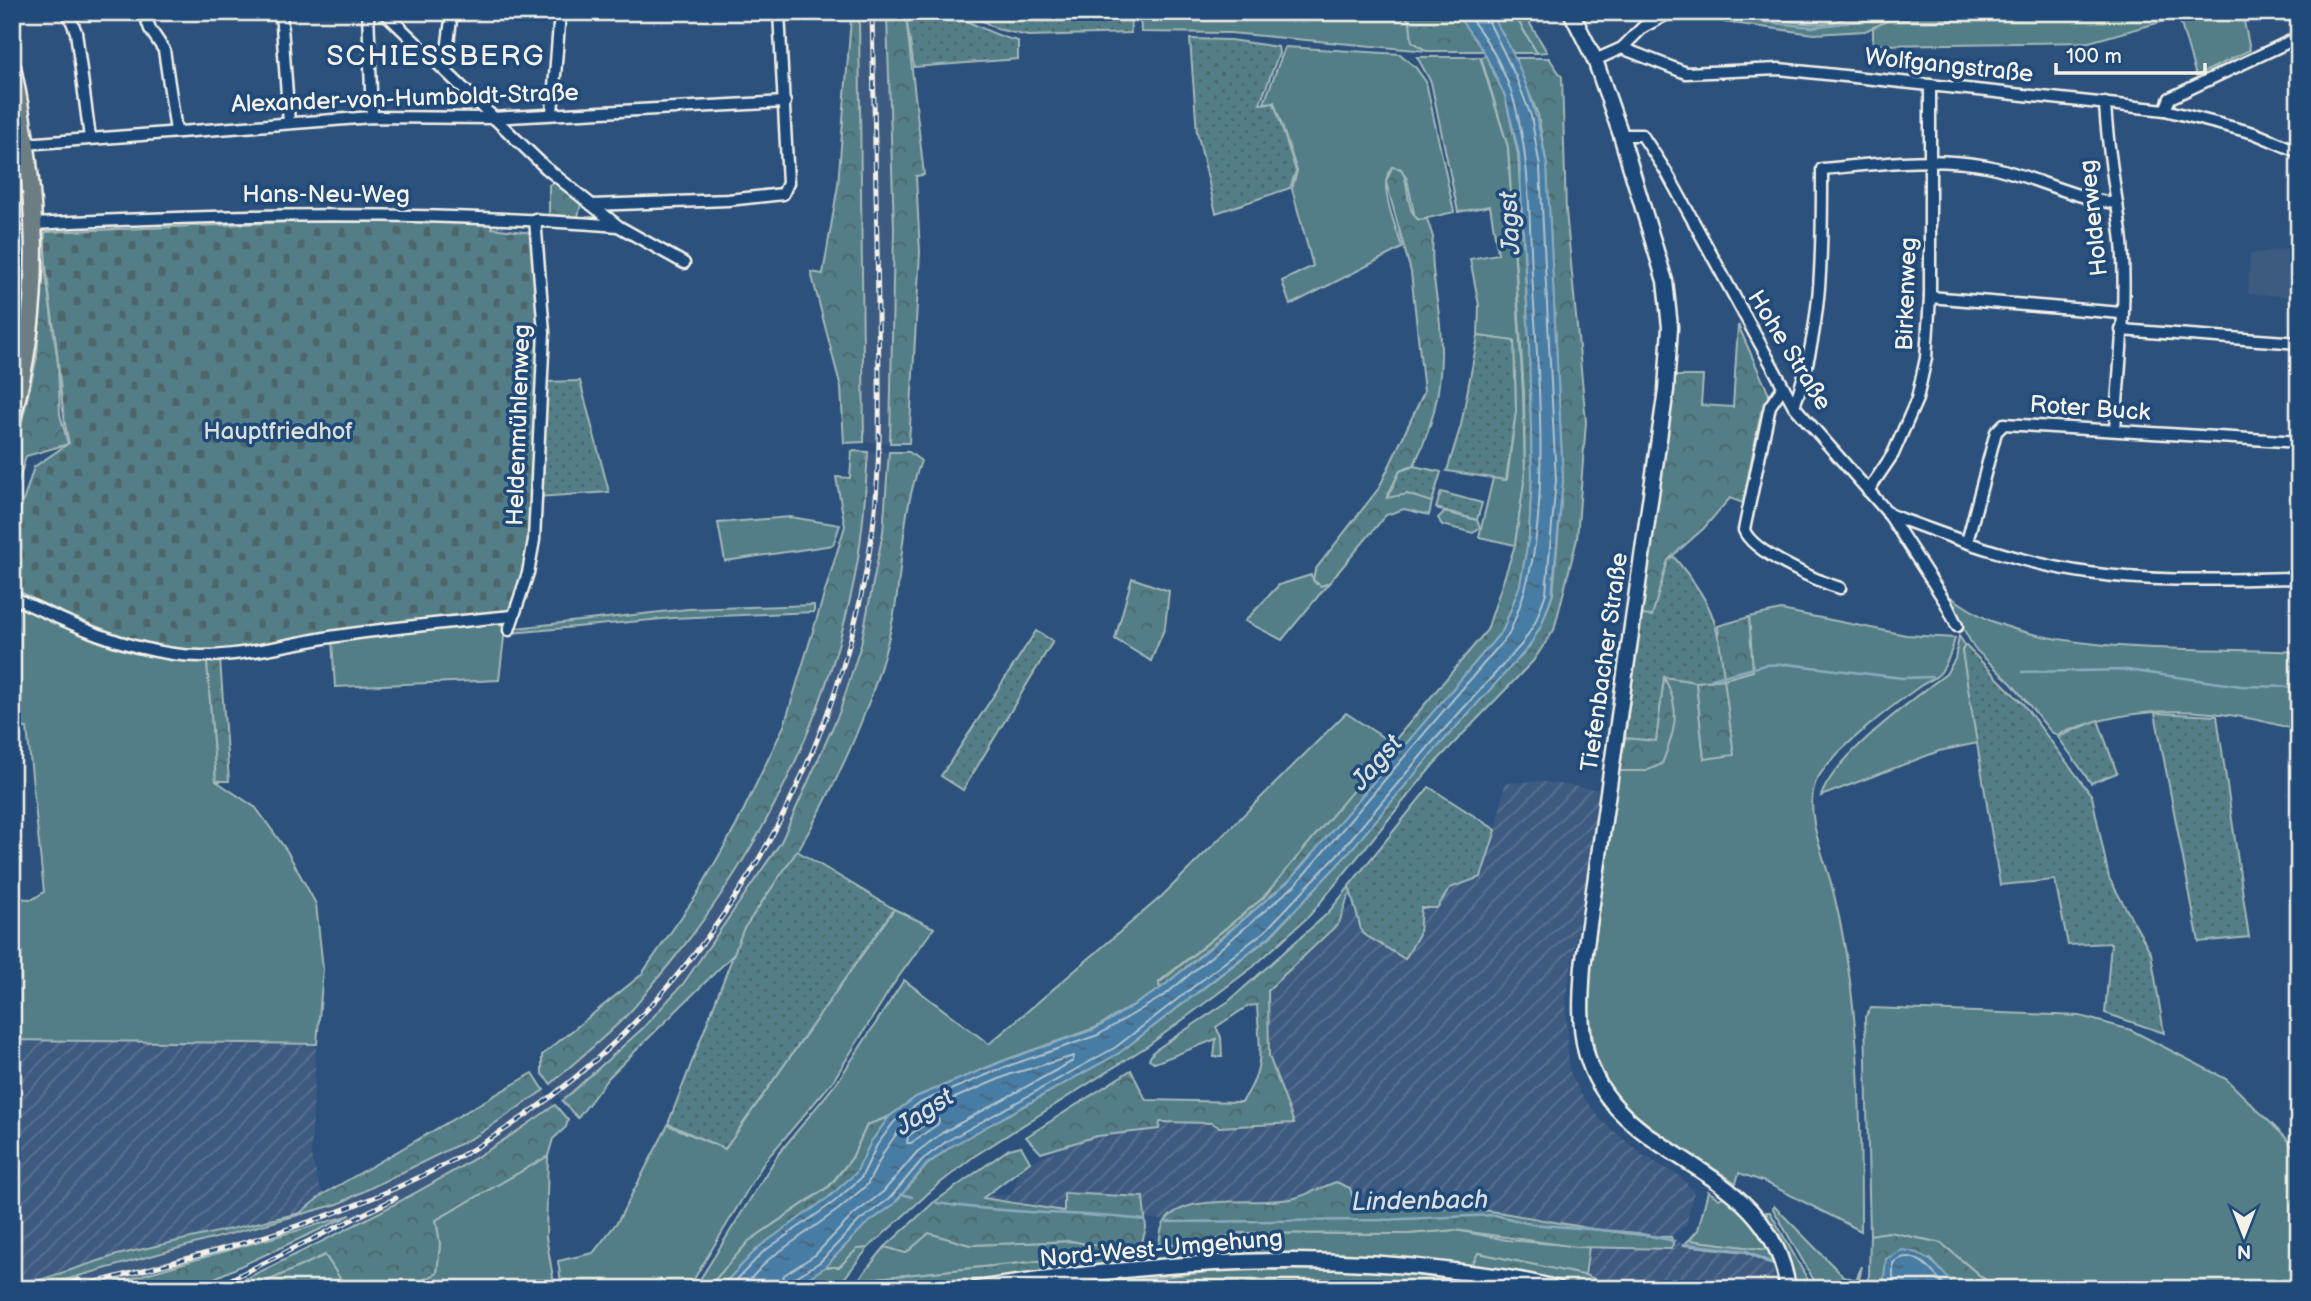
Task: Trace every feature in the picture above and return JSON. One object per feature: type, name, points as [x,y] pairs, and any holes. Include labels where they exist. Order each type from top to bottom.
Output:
[{"type":"main road","name":"Tiefenbacher Straße","points":[[1571,12],[1595,60],[1622,135],[1665,281],[1670,307],[1670,347],[1664,404],[1583,967],[1583,1040],[1601,1088],[1621,1114],[1651,1138],[1735,1193],[1760,1220],[1777,1252],[1788,1289]]},
{"type":"main road","points":[[12,67],[20,144],[35,224],[33,308],[12,417]]},
{"type":"main road","name":"Tiefenbacher Straße","points":[[1777,1252],[1782,1289]]},
{"type":"main road","name":"Nord-West-Umgehung","points":[[977,1289],[1150,1267],[1286,1260],[1415,1266],[1496,1276],[1558,1289]]},
{"type":"street","points":[[68,12],[76,32],[90,138]]},
{"type":"street","points":[[144,12],[150,29],[163,50],[176,131]]},
{"type":"street","points":[[281,12],[289,123]]},
{"type":"street","points":[[368,12],[372,117]]},
{"type":"street","points":[[384,12],[491,118],[592,205],[618,226],[684,263]]},
{"type":"street","points":[[438,64],[447,51],[452,12]]},
{"type":"street","points":[[552,113],[560,12]]},
{"type":"street","points":[[592,205],[728,200],[783,194],[788,183],[779,12]]},
{"type":"street","points":[[852,12],[893,12]]},
{"type":"street","points":[[1595,60],[1622,48],[1643,27],[1671,12]]},
{"type":"street","points":[[2165,110],[2170,98],[2299,37]]},
{"type":"street","name":"Wolfgangstraße","points":[[1622,48],[1686,73],[1779,69],[2165,110],[2254,132],[2298,150]]},
{"type":"street","name":"Birkenweg","points":[[1868,491],[1893,454],[1917,399],[1926,358],[1930,297],[1930,85]]},
{"type":"street","name":"Alexander-von-Humboldt-Straße","points":[[20,144],[372,117],[491,118],[785,102]]},
{"type":"street","name":"Holderweg","points":[[2105,103],[2115,203],[2122,243],[2122,330],[2115,430]]},
{"type":"street","name":"Hohe Straße","points":[[1622,135],[1642,135],[1667,173],[1794,406],[1888,513],[1946,603],[1956,626]]},
{"type":"street","points":[[1794,406],[1807,372],[1821,286],[1822,169],[1930,161],[1984,166],[2019,174],[2091,200],[2115,203]]},
{"type":"street","name":"Hans-Neu-Weg","points":[[35,224],[295,213],[535,219],[618,226]]},
{"type":"street","name":"Heldenmühlenweg","points":[[509,629],[528,573],[534,540],[544,332],[535,219]]},
{"type":"street","points":[[1930,297],[2121,313]]},
{"type":"street","points":[[2122,330],[2299,343]]},
{"type":"street","points":[[1783,387],[1770,405],[1744,530],[1747,539],[1780,559],[1819,582],[1840,588]]},
{"type":"street","name":"Roter Buck","points":[[1967,542],[1996,432],[2004,424],[2299,442]]},
{"type":"street","points":[[1888,513],[1967,542],[2088,573],[2187,579],[2299,578]]},
{"type":"street","points":[[12,597],[103,637],[157,652],[196,656],[240,653],[359,633],[512,615]]},
{"type":"shaded area","points":[[851,12],[893,12],[887,19],[894,228],[890,443],[864,442],[859,19],[851,18]]},
{"type":"shaded area","points":[[2299,230],[2299,297],[2248,294],[2250,254],[2297,247]]},
{"type":"shaded area","points":[[868,452],[889,452],[875,586],[840,711],[816,771],[781,842],[683,984],[643,1028],[562,1101],[551,1084],[627,1015],[705,919],[724,893],[787,782],[812,725],[852,593],[863,528]]},
{"type":"shaded area","points":[[1539,781],[1601,790],[1566,997],[1569,1070],[1581,1094],[1602,1121],[1644,1156],[1680,1176],[1694,1192],[1686,1225],[1672,1236],[1683,1245],[1746,1252],[1773,1265],[1775,1289],[1613,1289],[1587,1279],[1592,1227],[1531,1222],[1181,1222],[1091,1212],[975,1208],[978,1196],[1011,1195],[1023,1165],[1096,1134],[1119,1100],[1114,1079],[1130,1071],[1145,1101],[1258,1102],[1260,977],[1354,905],[1362,933],[1418,934],[1421,908],[1437,908],[1450,888],[1493,846],[1505,783]]},
{"type":"shaded area","points":[[12,1040],[316,1045],[311,1156],[322,1194],[298,1213],[117,1255],[12,1288]]},
{"type":"shaded area","points":[[544,1090],[555,1105],[500,1145],[439,1182],[357,1224],[351,1216],[94,1289],[32,1289],[338,1204],[478,1135]]},
{"type":"green space","points":[[967,12],[1130,12],[1131,33],[1028,36],[997,29]]},
{"type":"green space","points":[[1140,12],[1401,12],[1410,21],[1412,41],[1427,51],[1230,33],[1141,32]]},
{"type":"green space","points":[[1401,12],[1455,12],[1484,51],[1427,51],[1412,41],[1410,21]]},
{"type":"green space","points":[[1490,12],[1513,12],[1537,53],[1513,53]]},
{"type":"green space","points":[[1513,12],[1523,12],[1547,52],[1537,53]]},
{"type":"green space","points":[[1704,12],[1736,12],[1812,24],[1841,19],[1854,12],[2106,12],[2004,19],[1889,20],[1865,31],[1814,34],[1724,22]]},
{"type":"green space","points":[[1873,12],[2242,12],[2250,50],[2196,76],[2179,17],[2089,42],[1873,45]]},
{"type":"green space","points":[[938,14],[959,18],[1018,41],[1018,59],[914,67],[906,17]]},
{"type":"green space","points":[[906,17],[924,175],[916,176],[920,252],[909,443],[890,443],[894,228],[887,18]]},
{"type":"green space","points":[[851,18],[859,19],[864,442],[844,443],[841,388],[811,272],[823,274],[838,185]]},
{"type":"green space","points":[[1190,39],[1230,40],[1278,47],[1279,53],[1260,104],[1274,103],[1296,171],[1290,188],[1216,213],[1197,132]]},
{"type":"green space","points":[[1285,47],[1400,54],[1416,68],[1426,82],[1454,212],[1419,220],[1415,218],[1407,179],[1401,169],[1392,167],[1386,184],[1387,195],[1402,248],[1290,305],[1282,281],[1313,266],[1292,189],[1297,171],[1274,102],[1264,103]]},
{"type":"green space","points":[[1486,56],[1505,96],[1518,154],[1529,340],[1532,475],[1529,536],[1520,585],[1503,630],[1290,880],[1160,989],[1159,983],[1263,898],[1487,630],[1515,545],[1525,476],[1524,393],[1508,147],[1481,57]]},
{"type":"green space","points":[[1417,57],[1480,57],[1508,147],[1523,393],[1525,476],[1515,545],[1479,537],[1493,478],[1507,479],[1516,411],[1514,341],[1478,336],[1479,305],[1470,259],[1498,254],[1490,206],[1458,212],[1431,82]]},
{"type":"green space","points":[[1515,58],[1549,58],[1562,77],[1566,211],[1586,422],[1577,539],[1554,630],[1533,661],[1434,764],[1310,915],[1253,967],[1149,1045],[973,1157],[934,1188],[868,1248],[857,1249],[839,1267],[825,1267],[864,1226],[894,1204],[927,1165],[950,1147],[1119,1053],[1270,937],[1344,858],[1436,749],[1528,648],[1541,626],[1553,594],[1563,480],[1547,166],[1538,115]]},
{"type":"green space","points":[[1392,167],[1401,169],[1411,210],[1419,220],[1427,219],[1433,237],[1432,259],[1440,324],[1441,361],[1437,396],[1422,448],[1414,465],[1400,471],[1387,497],[1407,494],[1432,502],[1429,515],[1404,509],[1386,515],[1329,583],[1321,586],[1313,580],[1315,570],[1379,488],[1424,392],[1411,272],[1386,182]]},
{"type":"green space","points":[[554,182],[581,204],[578,217],[549,215],[549,185]]},
{"type":"green space","name":"Hauptfriedhof","points":[[294,222],[492,222],[492,228],[532,233],[540,333],[530,540],[525,573],[510,611],[260,648],[191,653],[154,647],[112,634],[70,617],[12,587],[12,536],[34,467],[69,443],[63,413],[45,232]]},
{"type":"green space","points":[[12,249],[27,251],[27,257],[12,328]]},
{"type":"green space","points":[[27,257],[12,390],[12,328]]},
{"type":"green space","points":[[44,260],[58,364],[60,414],[68,444],[26,456],[12,505],[12,465],[37,357]]},
{"type":"green space","points":[[1738,325],[1771,399],[1761,412],[1743,503],[1730,498],[1703,529],[1668,560],[1652,617],[1641,615],[1675,376],[1703,376],[1701,405],[1733,407]]},
{"type":"green space","points":[[1478,336],[1514,341],[1516,411],[1506,480],[1447,471],[1461,425]]},
{"type":"green space","points":[[580,381],[609,492],[538,497],[545,382]]},
{"type":"green space","points":[[852,451],[868,452],[855,577],[822,696],[781,792],[729,882],[667,967],[626,1016],[551,1084],[542,1074],[542,1055],[641,975],[696,896],[736,826],[784,726],[845,526],[836,477],[850,478]]},
{"type":"green space","points":[[889,452],[909,452],[921,461],[910,496],[896,602],[885,651],[863,719],[837,777],[797,852],[748,925],[737,951],[608,1078],[578,1118],[562,1101],[643,1028],[683,984],[781,842],[840,711],[861,644],[883,532]]},
{"type":"green space","points":[[1414,466],[1441,472],[1432,502],[1407,494],[1387,498],[1400,471]]},
{"type":"green space","points":[[1441,492],[1482,503],[1477,520],[1436,508]]},
{"type":"green space","points":[[1444,512],[1477,520],[1480,527],[1473,533],[1442,525],[1438,518]]},
{"type":"green space","points":[[790,517],[840,525],[833,545],[725,561],[718,523]]},
{"type":"green space","points":[[1673,556],[1697,586],[1711,612],[1719,641],[1724,679],[1696,682],[1664,677],[1656,741],[1625,738],[1641,615],[1652,616],[1668,560]]},
{"type":"green space","points":[[1311,575],[1316,584],[1329,583],[1282,640],[1245,621],[1279,585]]},
{"type":"green space","points":[[1132,578],[1169,591],[1165,627],[1151,661],[1115,639]]},
{"type":"green space","points":[[1943,592],[1994,622],[2027,633],[2063,640],[2144,648],[2299,652],[2299,731],[2238,716],[2177,711],[2117,717],[2057,735],[2051,732],[2012,684],[1974,648]]},
{"type":"green space","points":[[12,601],[94,640],[134,653],[207,661],[216,781],[256,808],[287,851],[316,904],[323,969],[317,1044],[12,1040],[12,898],[33,899],[44,892],[27,728],[12,727]]},
{"type":"green space","points":[[814,605],[814,612],[673,618],[511,633],[516,628],[688,609]]},
{"type":"green space","points":[[1781,610],[1906,635],[1955,638],[1948,660],[1939,674],[1893,706],[1845,746],[1821,773],[1812,796],[1814,821],[1841,926],[1854,1012],[1861,1143],[1861,1231],[1765,1182],[1739,1173],[1736,1183],[1635,1117],[1608,1083],[1596,1057],[1587,1000],[1619,771],[1646,771],[1664,677],[1696,682],[1704,759],[1724,679],[1753,671],[1749,617]]},
{"type":"green space","points":[[1749,617],[1753,671],[1724,679],[1734,755],[1704,759],[1696,682],[1723,679],[1718,626]]},
{"type":"green space","points":[[497,622],[505,629],[499,680],[335,687],[332,640]]},
{"type":"green space","points":[[1036,631],[1053,641],[963,790],[941,776]]},
{"type":"green space","points":[[1959,636],[1965,645],[1962,651],[1978,743],[1939,751],[1821,796],[1829,780],[1857,747],[1946,674],[1955,659]]},
{"type":"green space","points":[[1965,645],[2023,704],[2092,796],[2109,878],[2151,953],[2164,1033],[2105,1013],[2111,943],[2068,945],[2055,880],[2000,885],[1962,651]]},
{"type":"green space","points":[[220,660],[229,781],[216,781],[207,661]]},
{"type":"green space","points":[[1664,677],[1673,700],[1675,720],[1662,764],[1646,771],[1619,771],[1625,738],[1656,740]]},
{"type":"green space","points":[[1346,713],[1393,744],[1263,898],[1159,982],[1160,989],[1095,1028],[1005,1060],[916,1097],[890,1116],[867,1125],[852,1158],[829,1186],[749,1241],[707,1289],[694,1289],[779,1153],[838,1081],[904,980],[989,1044],[1162,896]]},
{"type":"green space","points":[[2155,713],[2217,716],[2249,937],[2199,942]]},
{"type":"green space","points":[[2098,720],[2117,773],[2091,783],[2058,737]]},
{"type":"green space","points":[[1429,787],[1496,830],[1481,877],[1450,888],[1437,908],[1421,908],[1419,934],[1405,959],[1362,933],[1349,886]]},
{"type":"green space","points":[[1405,818],[1414,822],[1348,897],[1339,923],[1268,990],[1269,1056],[1294,1123],[1219,1127],[1212,1123],[1160,1122],[1159,1129],[1097,1136],[1041,1153],[1026,1137],[1131,1070],[1146,1100],[1242,1102],[1255,1078],[1260,1055],[1257,1005],[1248,1006],[1216,1027],[1221,1037],[1222,1057],[1214,1057],[1216,1039],[1155,1063],[1149,1059],[1154,1051],[1229,1001],[1328,913]]},
{"type":"green space","points":[[797,851],[894,909],[725,1149],[668,1124],[743,930]]},
{"type":"green space","points":[[894,909],[934,928],[892,986],[833,1081],[765,1161],[688,1289],[562,1289],[558,1261],[593,1253],[618,1221],[668,1125],[725,1149]]},
{"type":"green space","points":[[1871,1008],[2080,1016],[2131,1030],[2226,1079],[2288,1140],[2299,1156],[2299,1289],[1996,1289],[1941,1243],[1889,1232],[1870,1235],[1865,1017]]},
{"type":"green space","points":[[533,1073],[544,1090],[478,1135],[338,1204],[32,1289],[12,1289],[117,1255],[300,1213],[322,1195]]},
{"type":"green space","points":[[555,1105],[568,1120],[566,1127],[553,1139],[548,1156],[436,1220],[440,1244],[437,1273],[406,1289],[347,1289],[325,1255],[250,1289],[224,1289],[435,1182]]},
{"type":"green space","points":[[889,1117],[871,1142],[856,1173],[829,1197],[759,1247],[719,1289],[707,1289],[749,1241],[830,1186],[852,1158],[867,1125]]},
{"type":"green space","points":[[1021,1146],[1030,1162],[983,1198],[1064,1211],[1064,1193],[1143,1197],[1146,1228],[1141,1246],[1092,1245],[1072,1241],[970,1245],[929,1233],[906,1253],[885,1247],[933,1203],[1009,1149]]},
{"type":"green space","points":[[548,1156],[546,1237],[555,1289],[406,1289],[437,1273],[440,1244],[436,1220]]},
{"type":"green space","points":[[1336,1182],[1350,1188],[1356,1208],[1475,1209],[1621,1233],[1671,1237],[1673,1244],[1671,1249],[1577,1247],[1455,1230],[1408,1234],[1240,1233],[1204,1243],[1159,1245],[1164,1223],[1174,1213],[1188,1206],[1295,1198]]},
{"type":"green space","points":[[1708,1191],[1719,1199],[1726,1195],[1756,1226],[1768,1250],[1689,1240],[1698,1230]]},
{"type":"green space","points":[[1774,1206],[1843,1276],[1856,1280],[1862,1266],[1857,1289],[1819,1289],[1773,1209]]},
{"type":"green space","points":[[1766,1212],[1770,1212],[1813,1289],[1793,1289]]},
{"type":"green space","points":[[351,1215],[191,1289],[94,1289]]},
{"type":"green space","points":[[1455,1230],[1507,1240],[1589,1247],[1585,1276],[1479,1253],[1471,1267],[1323,1258],[1174,1258],[1159,1245],[1204,1243],[1240,1233],[1408,1234]]},
{"type":"green space","points":[[1889,1232],[1941,1243],[1996,1289],[1957,1289],[1930,1258],[1884,1278],[1886,1289],[1864,1289],[1869,1276],[1870,1235]]},
{"type":"green space","points":[[929,1233],[970,1245],[1072,1241],[1092,1245],[1141,1246],[1137,1256],[1116,1264],[1126,1252],[858,1280],[885,1247],[906,1253]]},
{"type":"green space","points":[[1689,1240],[1768,1250],[1773,1265],[1746,1252],[1683,1245]]},
{"type":"green space","points":[[868,1248],[836,1289],[791,1289],[825,1267],[839,1267],[857,1249]]},
{"type":"green space","points":[[1127,1252],[1116,1264],[936,1289],[852,1289],[858,1280]]},
{"type":"green space","points":[[1478,1253],[1588,1276],[1615,1289],[1571,1289],[1534,1277],[1471,1267]]},
{"type":"green space","points":[[325,1255],[347,1289],[250,1289]]},
{"type":"green space","points":[[1237,1269],[1420,1273],[1527,1289],[1175,1280],[1147,1289],[1048,1289]]},
{"type":"water","name":"Jagst","points":[[1455,12],[1489,12],[1500,30],[1526,86],[1547,166],[1563,480],[1552,595],[1541,626],[1528,648],[1436,749],[1344,858],[1270,936],[1119,1053],[950,1147],[926,1165],[894,1204],[864,1226],[825,1267],[791,1289],[719,1289],[759,1247],[829,1197],[856,1173],[871,1142],[889,1117],[916,1097],[1006,1060],[1095,1029],[1160,989],[1210,948],[1290,880],[1503,630],[1520,585],[1529,536],[1532,475],[1529,340],[1519,154],[1505,96],[1484,52]]},
{"type":"water","points":[[1902,1250],[1927,1258],[1957,1289],[1886,1289],[1886,1259]]},
{"type":"waterway","points":[[1718,12],[1729,18],[1812,27],[1932,12]]},
{"type":"waterway","points":[[1712,679],[1765,665],[1787,664],[1902,678],[1932,677]]},
{"type":"waterway","points":[[2022,672],[2127,670],[2241,686],[2299,687]]},
{"type":"waterway","name":"Lindenbach","points":[[902,1194],[912,1197]]},
{"type":"waterway","name":"Lindenbach","points":[[937,1203],[1144,1220]]},
{"type":"waterway","name":"Lindenbach","points":[[1165,1222],[1381,1220],[1495,1215],[1531,1224],[1637,1233],[1674,1241]]},
{"type":"waterway","name":"Lindenbach","points":[[1686,1244],[1747,1251],[1772,1263]]},
{"type":"railway","points":[[69,1289],[252,1240],[341,1210],[428,1173],[516,1122],[596,1059],[668,987],[730,905],[782,818],[823,724],[854,627],[873,527],[878,474],[879,393],[872,12]]},
{"type":"railway","points":[[211,1289],[396,1198]]},
{"type":"railway","points":[[49,1289],[79,1280]]},
{"type":"district","name":"SCHIESSBERG","points":[[436,55]]}]
